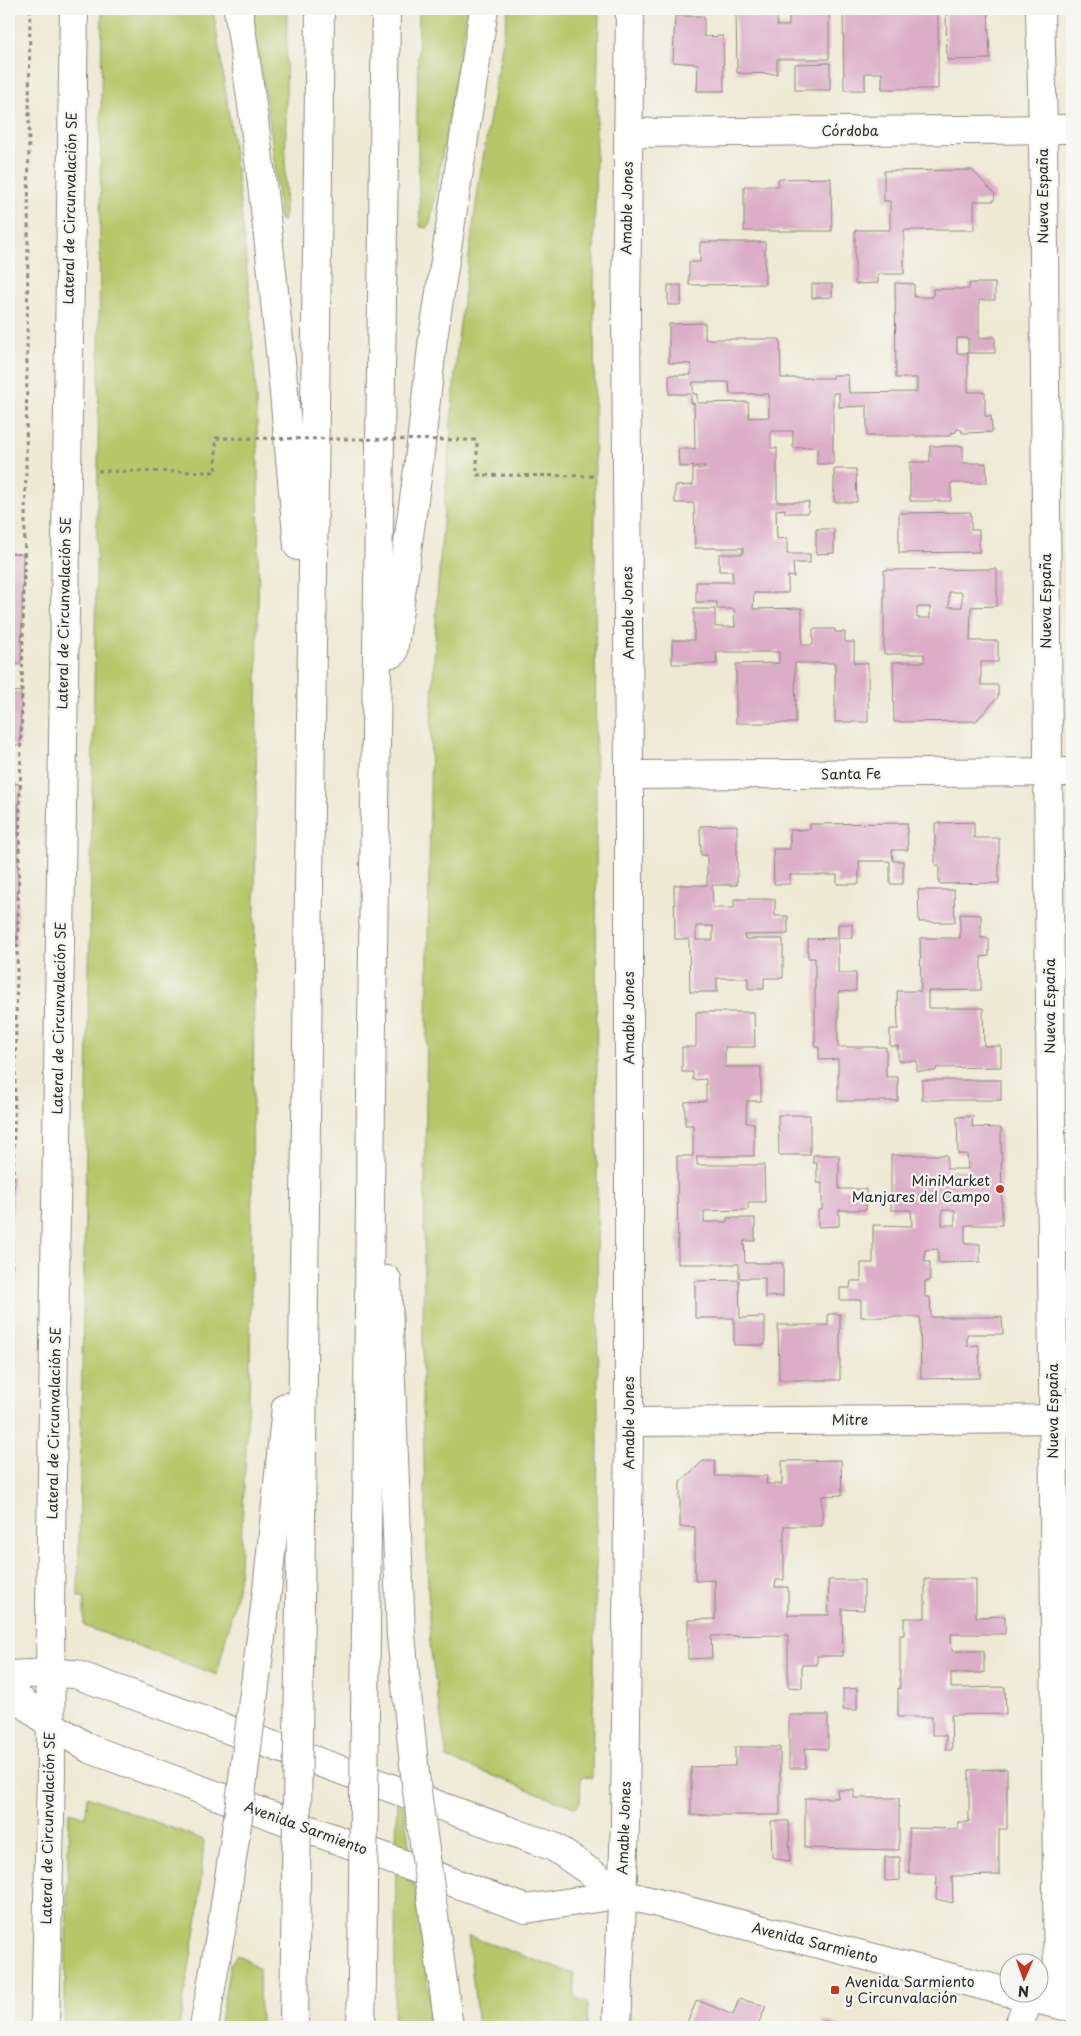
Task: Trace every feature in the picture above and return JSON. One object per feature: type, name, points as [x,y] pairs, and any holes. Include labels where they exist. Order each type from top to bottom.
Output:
[{"type":"main road","name":"Lateral de Circunvalación SE","points":[[45,2027],[51,1774],[50,1673],[74,9]]},
{"type":"main road","points":[[238,9],[257,134],[269,231],[311,701]]},
{"type":"main road","points":[[294,2027],[320,9]]},
{"type":"main road","points":[[361,2027],[386,9]]},
{"type":"main road","points":[[376,789],[418,470],[433,338],[484,9]]},
{"type":"main road","name":"Amable Jones","points":[[617,2027],[625,1825],[629,1422],[629,775],[626,359],[630,9]]},
{"type":"main road","name":"Nueva España","points":[[1040,9],[1060,772],[1065,2006]]},
{"type":"main road","name":"Córdoba","points":[[628,133],[1072,129]]},
{"type":"main road","name":"Santa Fe","points":[[629,775],[1060,772]]},
{"type":"main road","points":[[374,950],[401,1636],[416,1784],[448,2016]]},
{"type":"main road","points":[[204,2027],[238,1818],[267,1591],[303,1237]]},
{"type":"main road","name":"Mitre","points":[[629,1422],[1063,1419]]},
{"type":"main road","name":"Avenida Sarmiento","points":[[9,1676],[50,1673],[75,1674],[554,1847],[622,1894],[998,1989]]},
{"type":"main road","name":"Avenida Sarmiento","points":[[9,1691],[50,1724],[90,1749],[526,1909],[622,1894]]},
{"type":"main road","name":"Avenida Sarmiento","points":[[1048,2002],[1065,2006]]},
{"type":"main road","points":[[1018,2004],[1018,2027]]},
{"type":"path","points":[[9,1412],[26,468],[30,9]]},
{"type":"path","points":[[98,471],[216,472],[216,438],[477,440],[477,475],[596,476]]},
{"type":"green space","points":[[102,9],[213,9],[228,106],[250,301],[258,450],[259,552],[250,1375],[239,1582],[217,1675],[84,1626],[84,1597],[78,1597],[98,464]]},
{"type":"green space","points":[[252,9],[287,9],[285,212],[283,222],[280,220],[272,140]]},
{"type":"green space","points":[[419,9],[468,9],[430,224],[427,228],[421,227],[420,224],[417,118]]},
{"type":"green space","points":[[508,9],[599,9],[594,251],[598,1447],[592,1778],[581,1777],[580,1801],[577,1807],[447,1758],[430,1646],[422,1400],[431,728],[437,596],[458,338],[479,182]]},
{"type":"green space","points":[[397,1775],[400,1778],[434,2027],[394,2027]]},
{"type":"green space","points":[[87,1796],[204,1840],[198,1916],[179,2027],[64,2027],[69,1812],[86,1817]]},
{"type":"green space","points":[[468,1936],[574,1974],[575,1998],[587,2003],[587,2027],[478,2027]]},
{"type":"green space","points":[[237,1955],[259,1968],[260,2027],[219,2027],[230,1965]]},
{"type":"building","points":[[736,9],[777,9],[777,26],[789,26],[789,9],[829,9],[829,59],[777,59],[777,74],[737,73]]},
{"type":"building","points":[[843,9],[938,9],[938,89],[882,89],[882,73],[865,73],[865,90],[844,90]]},
{"type":"building","points":[[946,9],[988,9],[990,59],[947,60]]},
{"type":"building","points":[[675,16],[704,16],[704,37],[723,36],[724,91],[697,91],[698,64],[673,62]]},
{"type":"building","points":[[830,63],[830,90],[795,90],[795,64]]},
{"type":"building","points":[[972,170],[995,194],[994,201],[974,201],[974,230],[904,230],[904,274],[878,274],[878,283],[855,284],[855,230],[890,230],[890,201],[884,201],[884,171]]},
{"type":"building","points":[[831,178],[832,231],[744,231],[744,186],[778,186],[778,179]]},
{"type":"building","points":[[700,242],[765,242],[765,284],[689,285],[689,262],[700,262]]},
{"type":"building","points":[[895,283],[914,284],[914,297],[933,297],[933,289],[969,289],[969,283],[995,283],[995,300],[979,300],[979,338],[995,337],[995,353],[968,353],[968,392],[985,392],[985,416],[991,416],[992,432],[962,433],[962,430],[957,429],[956,432],[951,433],[951,436],[867,436],[867,406],[839,407],[839,393],[833,393],[833,464],[817,464],[817,447],[793,448],[793,431],[771,431],[771,448],[777,448],[777,502],[809,502],[808,513],[785,513],[785,509],[776,510],[777,539],[787,538],[787,554],[810,554],[810,563],[793,563],[794,577],[788,576],[788,593],[754,593],[753,609],[802,608],[802,645],[813,645],[813,629],[835,629],[835,632],[845,632],[845,642],[854,642],[854,663],[868,663],[868,722],[835,722],[835,663],[795,663],[796,723],[736,723],[736,664],[779,663],[779,652],[716,652],[717,664],[672,664],[672,640],[694,640],[694,609],[715,609],[715,627],[735,627],[734,609],[717,609],[717,602],[696,602],[696,582],[733,582],[732,571],[719,571],[719,554],[743,554],[743,548],[695,548],[694,503],[675,503],[675,486],[693,485],[693,468],[705,469],[705,466],[679,467],[678,449],[695,449],[694,403],[691,403],[691,394],[669,394],[669,375],[691,375],[691,364],[669,363],[669,324],[705,323],[705,339],[780,339],[781,378],[833,378],[833,375],[848,375],[849,393],[917,392],[917,378],[896,378]],"holes":[[[957,338],[968,338],[968,353],[957,353]],[[693,382],[729,382],[730,394],[769,394],[769,417],[749,418],[748,402],[697,403],[697,394],[693,394]]]},
{"type":"building","points":[[812,284],[832,284],[832,297],[812,298]]},
{"type":"building","points":[[668,285],[681,285],[681,305],[668,305]]},
{"type":"building","points":[[930,446],[963,446],[963,463],[986,463],[987,483],[951,483],[951,501],[910,501],[910,462],[930,462]]},
{"type":"building","points":[[834,469],[856,469],[857,502],[834,502]]},
{"type":"building","points":[[971,512],[971,530],[979,530],[979,552],[899,553],[899,513]]},
{"type":"building","points":[[816,529],[834,529],[834,553],[816,554]]},
{"type":"building","points":[[9,553],[23,554],[21,664],[9,664]]},
{"type":"building","points":[[997,569],[997,606],[971,607],[970,641],[998,641],[998,662],[981,662],[981,685],[998,685],[998,697],[976,721],[894,722],[893,662],[924,662],[924,654],[884,654],[884,570]],"holes":[[[949,592],[962,592],[962,607],[949,607]],[[917,607],[930,607],[930,618],[917,618]]]},
{"type":"building","points":[[9,691],[21,692],[20,746],[9,745]]},
{"type":"building","points":[[9,783],[19,784],[17,946],[9,946]]},
{"type":"building","points":[[974,822],[974,838],[999,838],[999,883],[939,884],[939,866],[935,865],[935,823]]},
{"type":"building","points":[[907,823],[908,850],[892,850],[893,861],[903,861],[903,884],[890,884],[890,861],[859,861],[859,884],[837,884],[837,875],[790,875],[790,884],[774,884],[773,849],[790,849],[790,830],[810,829],[810,824]]},
{"type":"building","points":[[737,825],[737,885],[712,885],[713,908],[734,908],[734,899],[775,899],[775,916],[788,916],[788,934],[744,935],[745,939],[783,939],[783,978],[764,978],[764,989],[748,989],[748,978],[717,978],[717,992],[690,992],[689,939],[675,939],[674,885],[707,885],[707,855],[701,855],[700,826]],"holes":[[[696,926],[713,926],[713,940],[696,940]]]},
{"type":"building","points":[[918,890],[954,890],[955,922],[919,922]]},
{"type":"building","points":[[960,914],[981,915],[981,938],[989,938],[989,956],[981,957],[981,990],[928,991],[928,1008],[983,1008],[984,1046],[1001,1046],[1001,1067],[936,1068],[936,1071],[917,1071],[917,1061],[898,1061],[898,1046],[890,1046],[890,1029],[898,1029],[897,991],[921,991],[920,938],[960,938]]},
{"type":"building","points":[[838,924],[852,924],[852,938],[838,938]]},
{"type":"building","points":[[838,938],[838,973],[856,973],[856,991],[838,992],[838,1047],[886,1047],[886,1077],[898,1077],[898,1101],[838,1101],[838,1059],[819,1060],[819,1047],[815,1047],[815,958],[808,958],[808,939]]},
{"type":"building","points":[[696,1012],[754,1012],[755,1047],[725,1047],[725,1067],[761,1067],[761,1101],[747,1101],[746,1123],[754,1123],[754,1156],[697,1156],[697,1165],[764,1165],[765,1202],[748,1202],[748,1210],[704,1211],[704,1222],[727,1222],[727,1218],[755,1218],[755,1241],[744,1241],[745,1263],[783,1263],[783,1296],[765,1297],[765,1278],[739,1278],[739,1264],[678,1264],[677,1156],[693,1156],[693,1125],[685,1125],[685,1102],[706,1101],[706,1079],[693,1080],[693,1072],[682,1072],[682,1047],[696,1047]]},
{"type":"building","points":[[922,1080],[1001,1080],[1001,1100],[922,1100]]},
{"type":"building","points":[[778,1115],[810,1115],[810,1155],[779,1155]]},
{"type":"building","points":[[973,1116],[972,1127],[1001,1128],[1002,1225],[965,1225],[965,1244],[980,1244],[980,1262],[938,1263],[938,1249],[925,1250],[925,1262],[930,1262],[930,1281],[925,1281],[925,1297],[930,1297],[931,1317],[1002,1317],[1003,1334],[967,1334],[967,1346],[979,1345],[980,1378],[921,1379],[920,1317],[861,1317],[861,1300],[840,1300],[840,1288],[850,1288],[851,1281],[861,1281],[861,1263],[873,1263],[873,1225],[912,1226],[911,1210],[891,1210],[891,1155],[947,1155],[947,1169],[968,1169],[967,1154],[958,1154],[957,1117]],"holes":[[[942,1210],[955,1210],[955,1225],[942,1225]]]},
{"type":"building","points":[[813,1155],[839,1155],[839,1189],[866,1189],[866,1210],[839,1210],[839,1226],[818,1227],[818,1210],[822,1210],[822,1183],[817,1183],[817,1163],[813,1163]]},
{"type":"building","points":[[9,1176],[13,1176],[12,1218],[9,1218]]},
{"type":"building","points":[[739,1280],[740,1318],[765,1317],[765,1345],[734,1345],[734,1318],[695,1318],[695,1281]]},
{"type":"building","points":[[828,1314],[840,1314],[840,1380],[779,1380],[778,1325],[828,1325]]},
{"type":"building","points":[[841,1460],[842,1495],[822,1496],[822,1526],[784,1526],[784,1580],[776,1580],[775,1587],[788,1587],[788,1615],[829,1615],[828,1580],[864,1580],[864,1610],[842,1609],[843,1656],[817,1656],[817,1665],[802,1665],[802,1688],[788,1687],[788,1635],[711,1636],[712,1658],[688,1659],[688,1620],[715,1619],[715,1580],[695,1581],[695,1527],[680,1527],[680,1482],[703,1461],[715,1461],[715,1476],[767,1476],[766,1484],[782,1484],[782,1461]]},
{"type":"building","points":[[925,1579],[976,1579],[976,1617],[1005,1616],[1005,1634],[951,1634],[952,1651],[984,1651],[984,1673],[951,1673],[951,1688],[1005,1687],[1006,1714],[951,1715],[952,1750],[946,1750],[946,1735],[932,1735],[932,1717],[898,1717],[900,1635],[904,1635],[904,1618],[925,1618]]},
{"type":"building","points":[[857,1688],[857,1710],[843,1710],[843,1689]]},
{"type":"building","points":[[789,1715],[828,1715],[828,1749],[805,1748],[806,1768],[789,1768]]},
{"type":"building","points":[[735,1747],[780,1747],[780,1815],[691,1815],[691,1767],[735,1766]]},
{"type":"building","points":[[1007,1769],[1007,1829],[999,1829],[999,1875],[952,1876],[953,1903],[936,1899],[937,1874],[909,1874],[909,1828],[958,1829],[958,1822],[969,1822],[969,1770]]},
{"type":"building","points":[[837,1790],[854,1790],[854,1798],[899,1798],[899,1850],[805,1848],[805,1798],[838,1798]]},
{"type":"building","points":[[771,1821],[789,1821],[790,1862],[772,1857]]},
{"type":"building","points":[[885,1857],[900,1857],[900,1880],[885,1881]]},
{"type":"building","points":[[739,1999],[766,2006],[757,2027],[685,2027],[697,2000],[733,2015]]},
{"type":"building","points":[[824,2021],[847,2027],[821,2027]]},
{"type":"place","name":"MiniMarket Manjares del Campo","points":[[1000,1189]]},
{"type":"place","name":"Avenida Sarmiento y Circunvalación","points":[[835,1990]]}]
